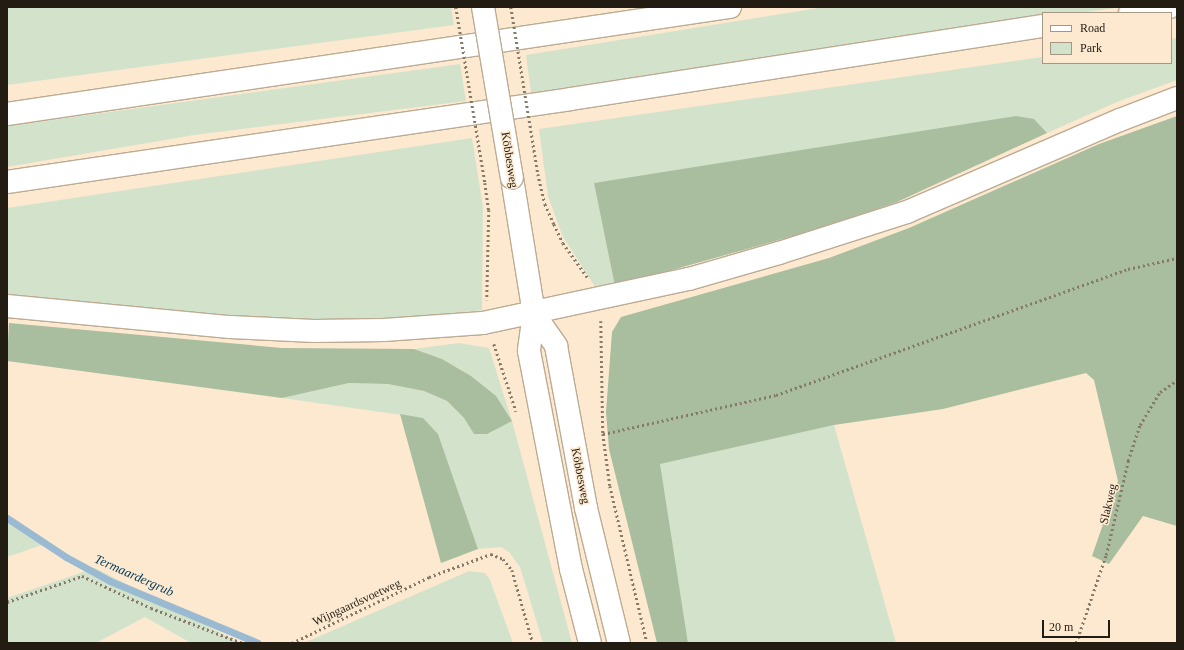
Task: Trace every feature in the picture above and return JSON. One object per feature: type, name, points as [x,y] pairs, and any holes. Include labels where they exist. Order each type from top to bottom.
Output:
[{"type":"main road","name":"Köbbesweg","points":[[483,7],[534,314],[528,351],[571,569],[590,643]]},
{"type":"main road","points":[[7,114],[730,7]]},
{"type":"main road","points":[[1137,12],[1170,7]]},
{"type":"main road","points":[[7,182],[563,100],[1042,26]]},
{"type":"main road","points":[[7,306],[230,327],[314,330],[450,326],[534,314],[689,279],[907,212],[1120,120],[1177,98]]},
{"type":"main road","name":"Köbbesweg","points":[[534,314],[556,346],[586,508],[619,643]]},
{"type":"path","points":[[456,7],[485,183]]},
{"type":"path","points":[[511,7],[538,174]]},
{"type":"path","points":[[647,643],[622,544],[602,434],[776,395],[1128,269],[1177,258]]},
{"type":"path","name":"Slakweg","points":[[1076,643],[1106,555],[1128,461],[1140,425],[1160,392],[1177,380]]},
{"type":"path","name":"Wijngaardsvoetweg","points":[[292,643],[429,577],[485,554],[496,555],[512,570],[533,643]]},
{"type":"path","points":[[7,602],[82,576],[151,608],[242,643]]},
{"type":"green space","points":[[7,7],[451,7],[454,25],[7,85]]},
{"type":"green space","points":[[825,7],[1122,7],[1087,12],[1042,12],[1042,18],[747,64],[531,93],[526,55]]},
{"type":"green space","points":[[1177,38],[1177,80],[1117,102],[1047,133],[1034,119],[595,183],[615,286],[597,290],[562,235],[548,196],[539,129],[1042,57],[1042,64],[1172,64],[1172,39]]},
{"type":"green space","points":[[460,64],[466,101],[194,135],[7,167],[7,126]]},
{"type":"green space","points":[[1016,116],[1034,119],[1047,133],[897,202],[818,229],[615,286],[594,183]]},
{"type":"green space","points":[[1177,116],[1177,526],[1143,516],[1109,564],[1092,556],[1118,481],[1094,380],[1086,373],[943,409],[834,425],[660,464],[688,643],[657,643],[609,449],[606,412],[612,332],[621,317],[829,258],[909,228],[1099,144]]},
{"type":"green space","points":[[472,138],[483,207],[482,310],[394,321],[310,322],[7,297],[7,208]]},
{"type":"green space","points":[[9,323],[282,348],[414,349],[442,359],[471,376],[496,396],[512,421],[487,434],[474,434],[464,418],[447,401],[424,391],[388,384],[349,383],[282,398],[7,361]]},
{"type":"green space","points":[[459,343],[489,348],[512,421],[572,643],[543,643],[520,567],[509,552],[501,547],[478,549],[438,434],[423,418],[282,398],[349,383],[388,384],[424,391],[447,401],[464,418],[474,434],[471,376],[442,359],[414,349]]},
{"type":"green space","points":[[400,414],[423,418],[438,434],[478,549],[441,563]]},
{"type":"green space","points":[[834,425],[896,643],[688,643],[659,464]]},
{"type":"green space","points":[[7,522],[23,532],[45,544],[7,557]]},
{"type":"green space","points":[[95,568],[240,643],[191,643],[145,617],[96,643],[7,643],[7,598]]},
{"type":"green space","points":[[469,571],[485,573],[490,580],[513,643],[304,643]]},
{"type":"waterway","name":"Termaardergrub","points":[[7,518],[66,557],[110,581],[258,643]]}]
